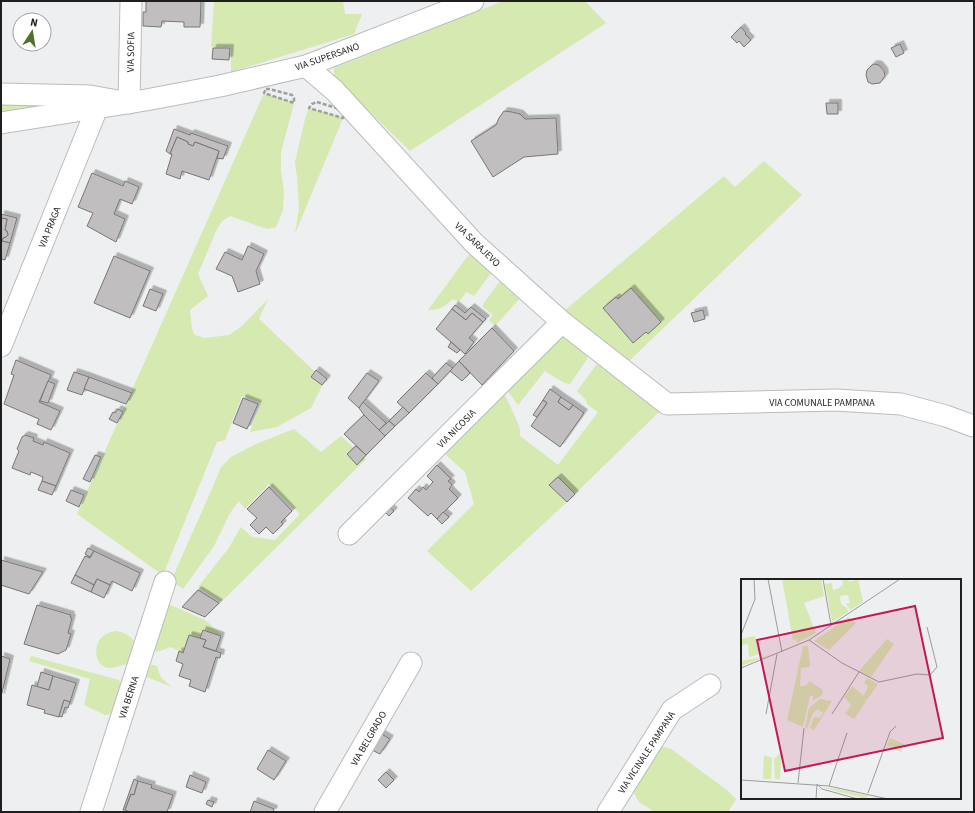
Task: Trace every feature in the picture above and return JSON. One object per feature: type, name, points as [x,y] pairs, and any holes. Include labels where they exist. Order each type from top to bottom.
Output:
[{"type":"street","name":"VIA SOFIA","points":[[129,103],[130,1]]},
{"type":"street","name":"VIA SUPERSANO","points":[[1,123],[129,103],[220,86],[306,66],[454,5],[473,1]]},
{"type":"street","name":"VIA SARAJEVO","points":[[306,66],[335,91],[474,243],[562,322],[666,404]]},
{"type":"street","name":"VIA SUPERSANO","points":[[1,94],[90,96],[129,103]]},
{"type":"street","name":"VIA PRAGA","points":[[1,346],[97,108]]},
{"type":"street","name":"VIA NICOSIA","points":[[350,534],[562,322]]},
{"type":"street","name":"VIA COMUNALE PAMPANA","points":[[666,404],[836,400],[900,404],[946,416],[974,426]]},
{"type":"street","name":"VIA BERNA","points":[[91,812],[165,582]]},
{"type":"street","name":"VIA BELGRADO","points":[[325,812],[411,663]]},
{"type":"street","name":"VIA VICINALE PAMPANA","points":[[608,812],[672,710],[710,685]]},
{"type":"path","points":[[269,88],[292,95],[294,98],[294,103],[264,93],[266,89],[269,88]]},
{"type":"green space","points":[[214,1],[343,1],[345,14],[362,14],[354,34],[231,72],[231,47],[211,47]]},
{"type":"green space","points":[[503,1],[585,1],[606,23],[410,151],[334,77],[334,68]]},
{"type":"green space","points":[[264,93],[294,103],[281,152],[281,170],[284,192],[283,210],[276,227],[267,229],[230,216],[222,221],[217,229],[198,274],[208,296],[190,310],[192,329],[195,335],[205,338],[229,335],[242,326],[268,299],[259,319],[324,382],[311,408],[277,427],[250,432],[261,403],[242,396],[225,440],[217,442],[163,575],[77,514]]},
{"type":"green space","points":[[1,99],[60,107],[1,116]]},
{"type":"green space","points":[[309,108],[343,118],[295,234],[299,209],[295,162]]},
{"type":"green space","points":[[764,161],[802,195],[626,364],[564,311],[724,176],[735,187]]},
{"type":"green space","points":[[470,253],[492,266],[491,273],[474,296],[466,292],[459,302],[453,299],[442,308],[428,310]]},
{"type":"green space","points":[[505,279],[523,295],[495,326],[489,320],[493,315],[483,307],[483,304],[500,281]]},
{"type":"green space","points":[[560,332],[588,355],[587,359],[570,384],[564,383],[545,371],[518,405],[507,390]]},
{"type":"green space","points":[[600,364],[659,412],[575,494],[557,477],[550,485],[567,502],[471,591],[427,551],[474,504],[465,472],[447,456],[443,449],[504,393],[520,429],[520,436],[558,465],[598,412],[588,405],[585,399],[577,391],[596,365]]},
{"type":"green space","points":[[294,429],[321,452],[341,436],[366,459],[221,602],[198,587],[228,549],[241,527],[252,537],[275,540],[300,514],[269,484],[245,509],[239,501],[230,513],[214,546],[183,589],[171,581],[221,467],[231,457],[256,444]]},
{"type":"green space","points":[[166,603],[205,620],[221,634],[221,636],[203,630],[200,638],[189,635],[183,653],[171,647],[157,652],[153,649]]},
{"type":"green space","points":[[117,631],[127,634],[134,641],[127,664],[107,668],[101,665],[97,657],[96,653],[99,640],[111,632]]},
{"type":"green space","points":[[31,656],[119,680],[121,684],[111,714],[105,715],[84,705],[90,679],[29,661]]},
{"type":"green space","points":[[148,665],[157,666],[162,678],[172,687],[144,676]]},
{"type":"green space","points":[[661,746],[671,749],[727,790],[736,799],[728,812],[655,812],[639,802],[632,790]]},
{"type":"building","points":[[146,1],[201,1],[200,27],[184,27],[184,22],[162,21],[161,27],[143,26],[143,12],[146,12]]},
{"type":"building","points":[[741,27],[751,40],[744,47],[739,41],[737,43],[731,37]]},
{"type":"building","points":[[900,44],[904,53],[896,57],[891,48]]},
{"type":"building","points":[[213,48],[230,48],[229,60],[212,59]]},
{"type":"building","points":[[874,64],[879,65],[884,71],[885,76],[880,83],[872,84],[868,82],[866,75],[867,70]]},
{"type":"building","points":[[826,103],[838,103],[838,114],[827,114]]},
{"type":"building","points":[[504,111],[520,114],[525,119],[556,118],[558,154],[524,157],[493,177],[471,141],[496,125]]},
{"type":"building","points":[[174,129],[190,135],[191,133],[228,146],[223,159],[217,158],[219,151],[195,142],[193,146],[177,137],[170,154],[166,151]]},
{"type":"building","points":[[177,137],[193,146],[195,142],[219,151],[209,180],[182,171],[180,179],[166,174],[172,154],[170,154]]},
{"type":"building","points":[[92,173],[123,186],[125,181],[139,187],[132,204],[120,199],[114,214],[125,219],[116,242],[87,226],[93,213],[78,207]]},
{"type":"building","points":[[1,214],[17,218],[10,243],[2,241],[3,238],[8,235],[7,231],[5,230],[7,219],[1,218]]},
{"type":"building","points":[[1,218],[7,219],[5,230],[7,231],[8,235],[3,238],[2,241],[10,243],[5,260],[1,259]]},
{"type":"building","points":[[248,246],[264,254],[256,271],[260,284],[238,292],[232,276],[216,269],[225,252],[242,260]]},
{"type":"building","points":[[114,256],[150,271],[130,318],[94,303]]},
{"type":"building","points":[[631,288],[661,322],[648,334],[646,332],[633,343],[603,308],[616,297],[618,299]]},
{"type":"building","points":[[150,289],[163,294],[156,311],[143,306]]},
{"type":"building","points":[[455,305],[465,313],[471,307],[486,319],[483,322],[472,313],[466,320],[452,309]]},
{"type":"building","points":[[452,309],[466,320],[472,313],[483,322],[469,338],[474,342],[465,354],[436,329]]},
{"type":"building","points":[[703,310],[705,319],[694,322],[691,313]]},
{"type":"building","points":[[492,328],[514,351],[482,385],[459,361]]},
{"type":"building","points":[[451,342],[460,350],[457,353],[448,347]]},
{"type":"building","points":[[16,360],[51,375],[39,402],[60,411],[51,430],[37,424],[39,419],[4,404],[14,375],[11,374]]},
{"type":"building","points":[[459,361],[470,373],[462,381],[450,371]]},
{"type":"building","points":[[446,363],[453,368],[438,384],[432,378]]},
{"type":"building","points":[[316,370],[327,379],[322,385],[311,377]]},
{"type":"building","points":[[74,372],[89,377],[82,395],[67,390]]},
{"type":"building","points":[[367,373],[379,381],[359,408],[348,398]]},
{"type":"building","points":[[426,373],[438,384],[409,413],[397,402]]},
{"type":"building","points":[[89,377],[132,393],[126,404],[84,389]]},
{"type":"building","points":[[48,381],[55,384],[48,403],[40,401]]},
{"type":"building","points":[[550,389],[561,397],[558,402],[569,410],[573,405],[584,413],[560,447],[531,426],[547,403],[543,400]]},
{"type":"building","points":[[561,397],[573,405],[569,410],[558,402]]},
{"type":"building","points":[[243,398],[258,404],[247,429],[233,423]]},
{"type":"building","points":[[543,400],[547,403],[537,417],[533,415]]},
{"type":"building","points":[[363,402],[386,423],[379,430],[359,408]]},
{"type":"building","points":[[403,407],[409,413],[395,426],[389,421]]},
{"type":"building","points":[[118,409],[123,412],[117,423],[109,419],[113,412],[115,413]]},
{"type":"building","points":[[364,415],[385,436],[366,455],[344,434]]},
{"type":"building","points":[[389,421],[395,426],[385,436],[379,430]]},
{"type":"building","points":[[25,435],[34,438],[33,441],[43,445],[44,442],[70,453],[56,486],[42,481],[43,477],[31,472],[30,475],[12,468],[19,451],[17,449],[22,437]]},
{"type":"building","points":[[356,446],[366,455],[357,465],[347,454]]},
{"type":"building","points":[[95,455],[101,457],[90,482],[83,479]]},
{"type":"building","points":[[437,465],[451,479],[448,481],[452,485],[449,489],[458,498],[437,519],[431,513],[428,516],[408,498],[416,489],[419,492],[423,487],[426,490],[433,482],[427,476]]},
{"type":"building","points":[[558,477],[575,494],[567,502],[549,485]]},
{"type":"building","points":[[42,481],[56,486],[52,495],[38,490]]},
{"type":"building","points":[[269,487],[292,511],[281,522],[283,524],[273,534],[266,527],[259,534],[250,525],[257,518],[247,509]]},
{"type":"building","points":[[71,490],[84,495],[79,507],[66,501]]},
{"type":"building","points":[[388,506],[394,511],[389,516],[384,511]]},
{"type":"building","points":[[443,512],[449,517],[442,524],[437,519]]},
{"type":"building","points":[[88,548],[94,551],[90,557],[85,554]]},
{"type":"building","points":[[94,551],[140,573],[132,591],[112,581],[110,585],[97,579],[94,585],[75,575],[85,556],[90,558]]},
{"type":"building","points":[[1,560],[43,572],[29,594],[1,585]]},
{"type":"building","points":[[75,575],[94,585],[91,592],[71,583]]},
{"type":"building","points":[[97,579],[110,585],[104,598],[91,592]]},
{"type":"building","points":[[198,590],[219,603],[205,617],[182,607]]},
{"type":"building","points":[[37,605],[71,615],[70,617],[72,618],[68,633],[71,634],[66,650],[58,654],[24,644]]},
{"type":"building","points":[[203,630],[221,636],[216,651],[203,647],[206,640],[200,638]]},
{"type":"building","points":[[189,635],[206,640],[203,647],[221,653],[220,658],[216,657],[205,692],[189,686],[191,680],[179,676],[183,664],[176,661],[179,651],[183,653]]},
{"type":"building","points":[[1,656],[10,659],[1,697]]},
{"type":"building","points":[[41,672],[53,676],[49,690],[37,687]]},
{"type":"building","points":[[53,676],[76,683],[70,702],[64,700],[59,717],[44,713],[45,710],[27,705],[32,685],[49,690]]},
{"type":"building","points":[[64,700],[70,702],[68,708],[65,707],[62,717],[59,716]]},
{"type":"building","points":[[380,733],[390,739],[380,754],[370,749]]},
{"type":"building","points":[[268,750],[286,761],[274,780],[257,769]]},
{"type":"building","points":[[386,772],[394,780],[386,788],[378,780]]},
{"type":"building","points":[[190,775],[206,782],[202,793],[186,787]]},
{"type":"building","points":[[134,779],[138,781],[134,795],[131,794],[125,810],[123,810]]},
{"type":"building","points":[[138,781],[152,785],[151,788],[173,795],[167,812],[130,812],[125,810],[131,794],[134,795]]},
{"type":"building","points":[[208,800],[214,802],[212,807],[206,804]]},
{"type":"building","points":[[254,801],[274,809],[273,812],[250,812]]}]
